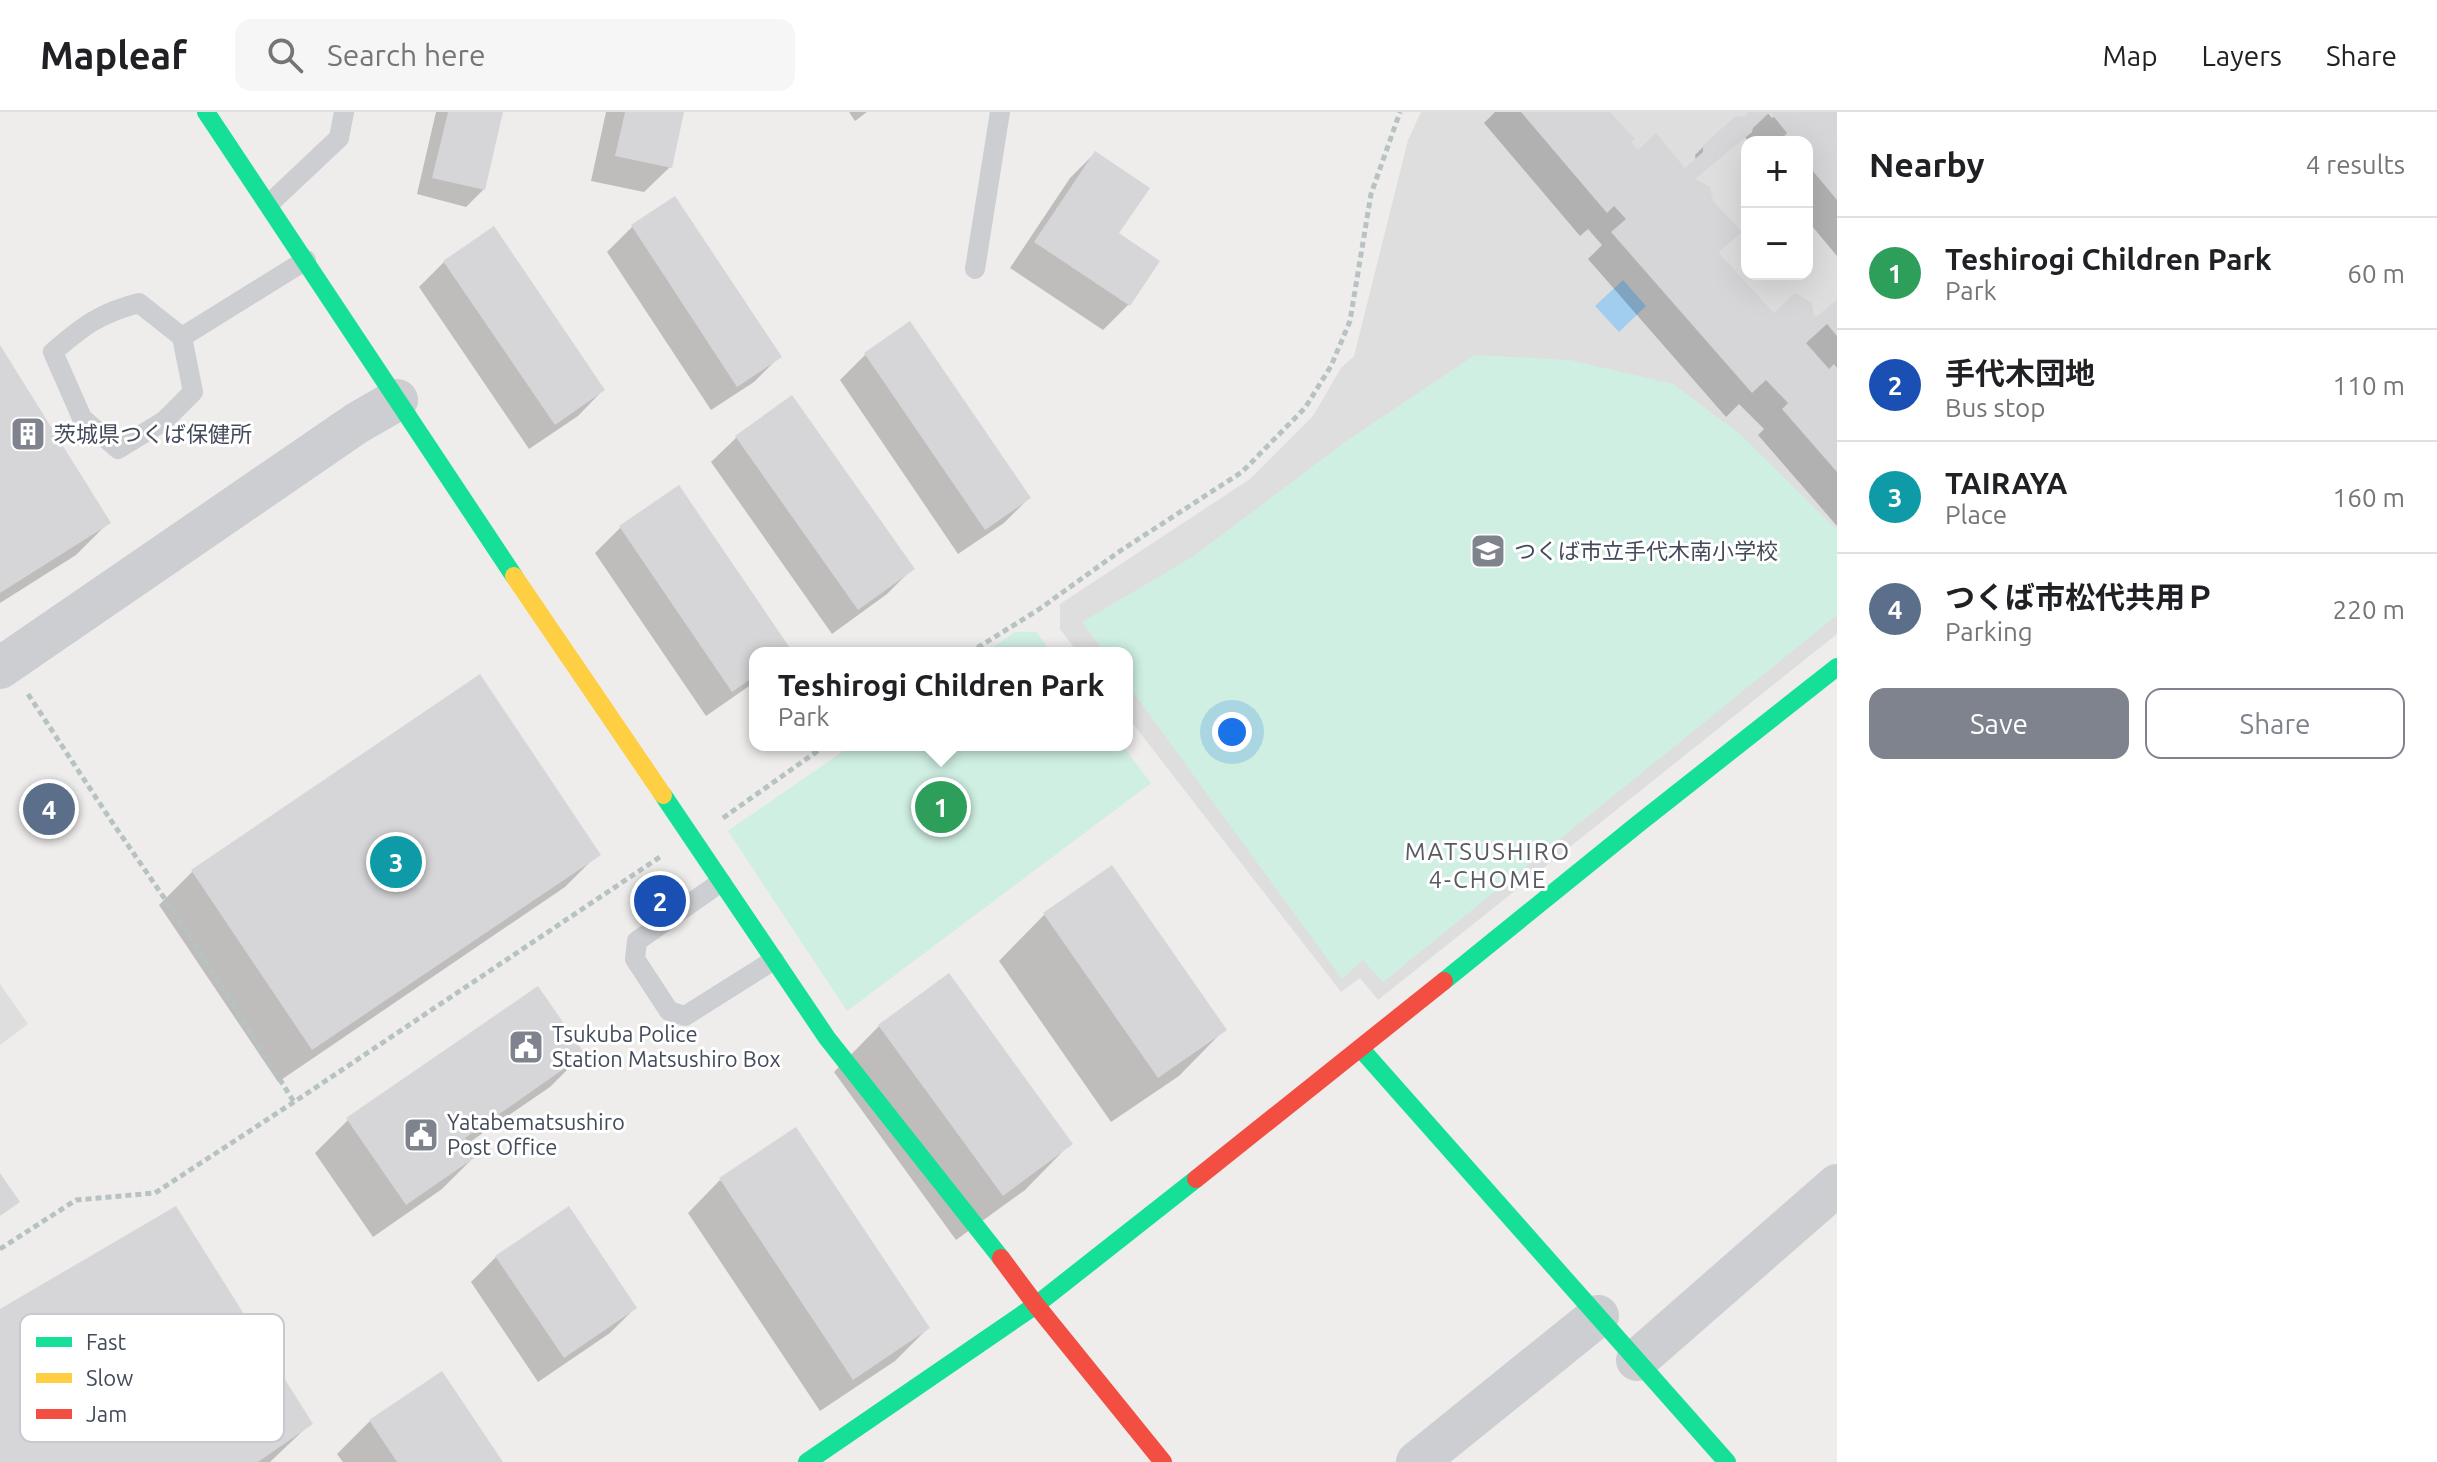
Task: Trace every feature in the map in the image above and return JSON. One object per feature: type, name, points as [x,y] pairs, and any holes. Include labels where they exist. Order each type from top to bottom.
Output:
[{"type":"street","points":[[206,112],[827,1038],[1163,1462]]},
{"type":"street","points":[[3,662],[357,423],[397,400]]},
{"type":"street","points":[[807,1462],[1036,1305],[1837,667]]},
{"type":"street","points":[[1361,1049],[1727,1462]]},
{"type":"street","points":[[1637,1360],[1837,1185]]},
{"type":"street","points":[[1417,1462],[1598,1316]]},
{"type":"lane","points":[[269,204],[339,138],[344,112]]},
{"type":"lane","points":[[975,269],[1000,112]]},
{"type":"lane","points":[[182,337],[306,260]]},
{"type":"lane","points":[[139,303],[182,337],[193,392],[164,421],[118,449],[82,418],[53,352],[81,327],[112,310],[139,303]]},
{"type":"lane","points":[[721,882],[637,941],[635,959],[669,1011],[685,1016],[774,960]]},
{"type":"path","points":[[979,647],[1242,472],[1305,408],[1331,366],[1350,321],[1371,194],[1400,112]]},
{"type":"path","points":[[3,662],[189,934],[294,1102]]},
{"type":"path","points":[[0,1249],[76,1200],[155,1193],[690,837],[719,821],[818,751]]},
{"type":"shaded area","name":"つくば市立手代木南小学校","points":[[1421,112],[1837,112],[1837,634],[1378,1000],[1360,978],[1341,992],[1133,724],[1133,647],[1074,647],[1060,629],[1060,604],[1250,479],[1313,416],[1341,368],[1354,356],[1408,140]]},
{"type":"shaded area","points":[[0,984],[28,1024],[0,1045]]},
{"type":"green space","name":"つくば市立手代木南小学校","points":[[1475,355],[1570,360],[1673,384],[1740,434],[1837,530],[1837,615],[1383,982],[1363,960],[1342,979],[1133,692],[1133,647],[1101,647],[1082,622],[1194,556],[1345,442]]},
{"type":"green space","points":[[1015,632],[1036,632],[1047,647],[994,647]]},
{"type":"green space","points":[[843,751],[1127,751],[1151,783],[847,1011],[728,831]]},
{"type":"water","points":[[1623,280],[1646,306],[1619,332],[1595,306]]},
{"type":"building","points":[[448,112],[503,112],[485,190],[432,178]]},
{"type":"building","points":[[625,112],[684,112],[672,168],[615,156]]},
{"type":"building","points":[[1521,112],[1610,112],[1635,139],[1631,142],[1638,150],[1656,133],[1685,168],[1703,152],[1703,145],[1735,117],[1745,116],[1749,112],[1770,112],[1752,132],[1741,136],[1741,141],[1695,179],[1710,187],[1713,201],[1741,231],[1718,252],[1774,313],[1795,293],[1812,303],[1814,316],[1837,299],[1837,336],[1827,324],[1806,343],[1829,369],[1834,364],[1837,368],[1837,472],[1782,409],[1788,403],[1766,380],[1752,393],[1611,232],[1626,219],[1614,206],[1607,213]]},
{"type":"building","points":[[1770,112],[1837,112],[1837,200],[1813,171],[1813,136],[1784,136],[1787,133]]},
{"type":"building","points":[[1095,151],[1150,188],[1119,233],[1160,261],[1130,306],[1034,242]]},
{"type":"building","points":[[675,196],[782,357],[737,387],[631,225]]},
{"type":"building","points":[[494,226],[605,390],[555,425],[443,261]]},
{"type":"building","points":[[910,321],[1031,498],[985,530],[864,353]]},
{"type":"building","name":"茨城県つくば保健所","points":[[0,345],[111,523],[0,593]]},
{"type":"building","points":[[792,395],[915,569],[858,610],[735,436]]},
{"type":"building","points":[[679,485],[789,647],[749,647],[749,680],[732,692],[619,526]]},
{"type":"building","points":[[480,674],[601,855],[312,1050],[191,870]]},
{"type":"building","points":[[1112,865],[1227,1030],[1158,1078],[1043,913]]},
{"type":"building","points":[[949,973],[1073,1144],[1003,1196],[878,1025]]},
{"type":"building","points":[[538,986],[585,1054],[465,1138],[477,1156],[406,1205],[346,1118]]},
{"type":"building","points":[[796,1127],[930,1328],[853,1380],[719,1178]]},
{"type":"building","points":[[0,1173],[20,1202],[0,1216]]},
{"type":"building","points":[[176,1206],[244,1314],[20,1314],[20,1442],[284,1442],[284,1378],[313,1424],[258,1462],[0,1462],[0,1309]]},
{"type":"building","points":[[569,1206],[637,1308],[564,1358],[495,1256]]},
{"type":"building","points":[[442,1371],[503,1462],[397,1462],[369,1420]]},
{"type":"traffic: fast","points":[[206,112],[514,576]]},
{"type":"traffic: fast","points":[[1444,981],[1837,667]]},
{"type":"traffic: fast","points":[[663,795],[827,1038],[1001,1258]]},
{"type":"traffic: fast","points":[[1361,1049],[1727,1462]]},
{"type":"traffic: fast","points":[[807,1462],[1036,1305],[1196,1179]]},
{"type":"traffic: slow","points":[[514,576],[663,795]]},
{"type":"traffic: jam","points":[[1196,1179],[1444,981]]},
{"type":"traffic: jam","points":[[1001,1258],[1163,1462]]},
{"type":"place","name":"茨城県つくば保健所","points":[[28,434]]},
{"type":"place","name":"つくば市立手代木南小学校","points":[[1488,551]]},
{"type":"place","name":"Teshirogi Children Park","points":[[941,807]]},
{"type":"place","name":"つくば市松代共用Ｐ","points":[[49,809]]},
{"type":"place","name":"TAIRAYA","points":[[396,862]]},
{"type":"place","name":"手代木団地","points":[[660,901]]},
{"type":"place","name":"Tsukuba Police Station Matsushiro Box","points":[[526,1047]]},
{"type":"place","name":"Yatabematsushiro Post Office","points":[[421,1135]]},
{"type":"district","name":"MATSUSHIRO 4-CHOME","points":[[1488,866]]}]
